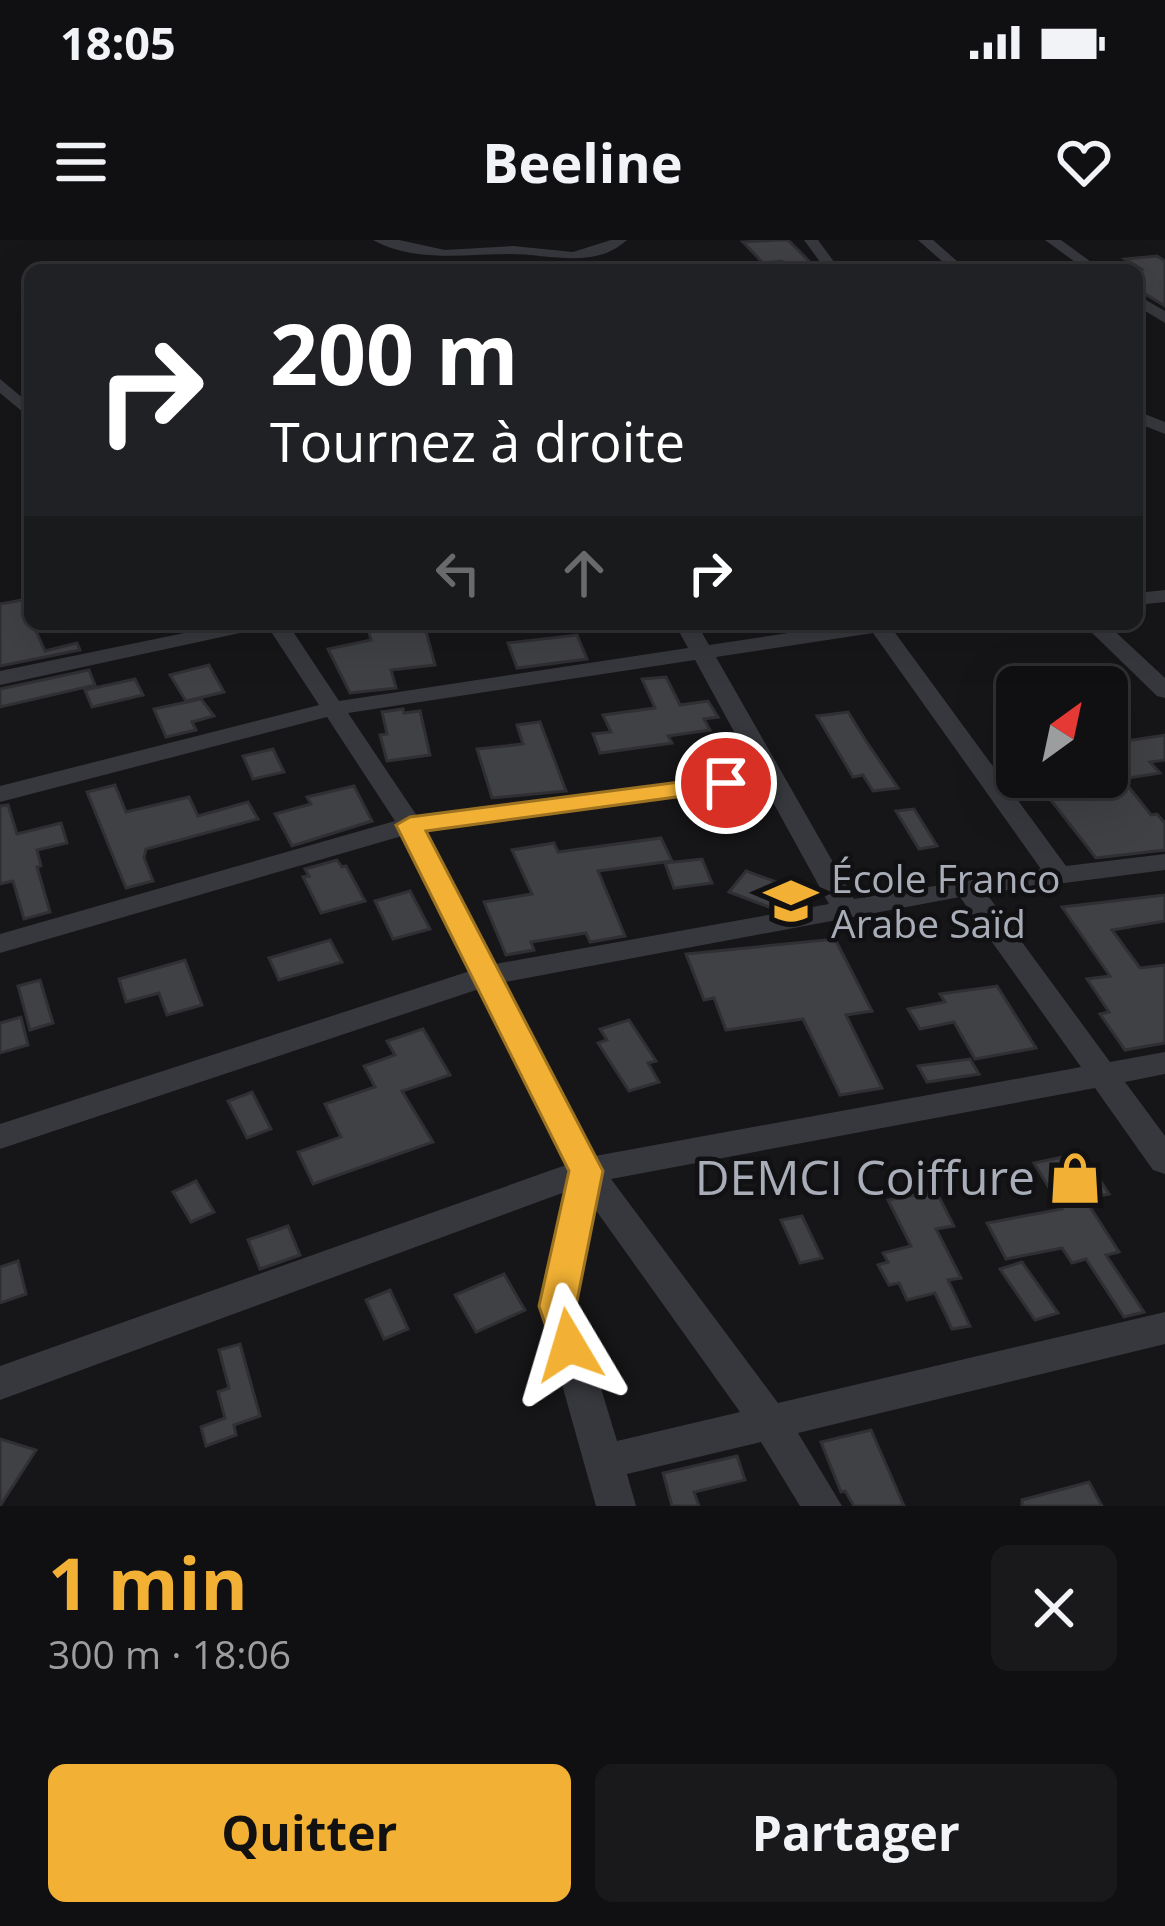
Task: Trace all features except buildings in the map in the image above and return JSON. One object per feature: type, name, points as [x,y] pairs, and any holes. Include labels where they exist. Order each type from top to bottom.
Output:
[{"type":"street","points":[[380,240],[445,254],[513,250],[576,263],[620,240]]},
{"type":"street","points":[[925,240],[953,264]]},
{"type":"street","points":[[1052,240],[1086,264]]},
{"type":"street","points":[[0,384],[24,407]]},
{"type":"street","points":[[0,678],[193,630]]},
{"type":"street","points":[[281,630],[410,825],[586,1171],[770,1422],[822,1506]]},
{"type":"street","points":[[689,630],[846,910]]},
{"type":"street","points":[[0,794],[331,709],[844,630]]},
{"type":"street","points":[[882,630],[1059,875]]},
{"type":"street","points":[[1100,630],[1165,691]]},
{"type":"street","points":[[0,944],[410,825],[772,777]]},
{"type":"street","points":[[0,1137],[486,976],[967,887],[1165,862]]},
{"type":"street","points":[[967,887],[1165,1161]]},
{"type":"street","points":[[0,1383],[586,1171],[1165,1063]]},
{"type":"street","points":[[586,1171],[558,1306],[616,1506]]},
{"type":"street","points":[[603,1462],[1165,1328]]},
{"type":"place","name":"École Franco Arabe Saïd","points":[[791,901]]},
{"type":"place","name":"DEMCI Coiffure","points":[[1075,1178]]},
{"type":"route","points":[[569,1345],[558,1306],[586,1171],[410,825],[726,783]]}]
